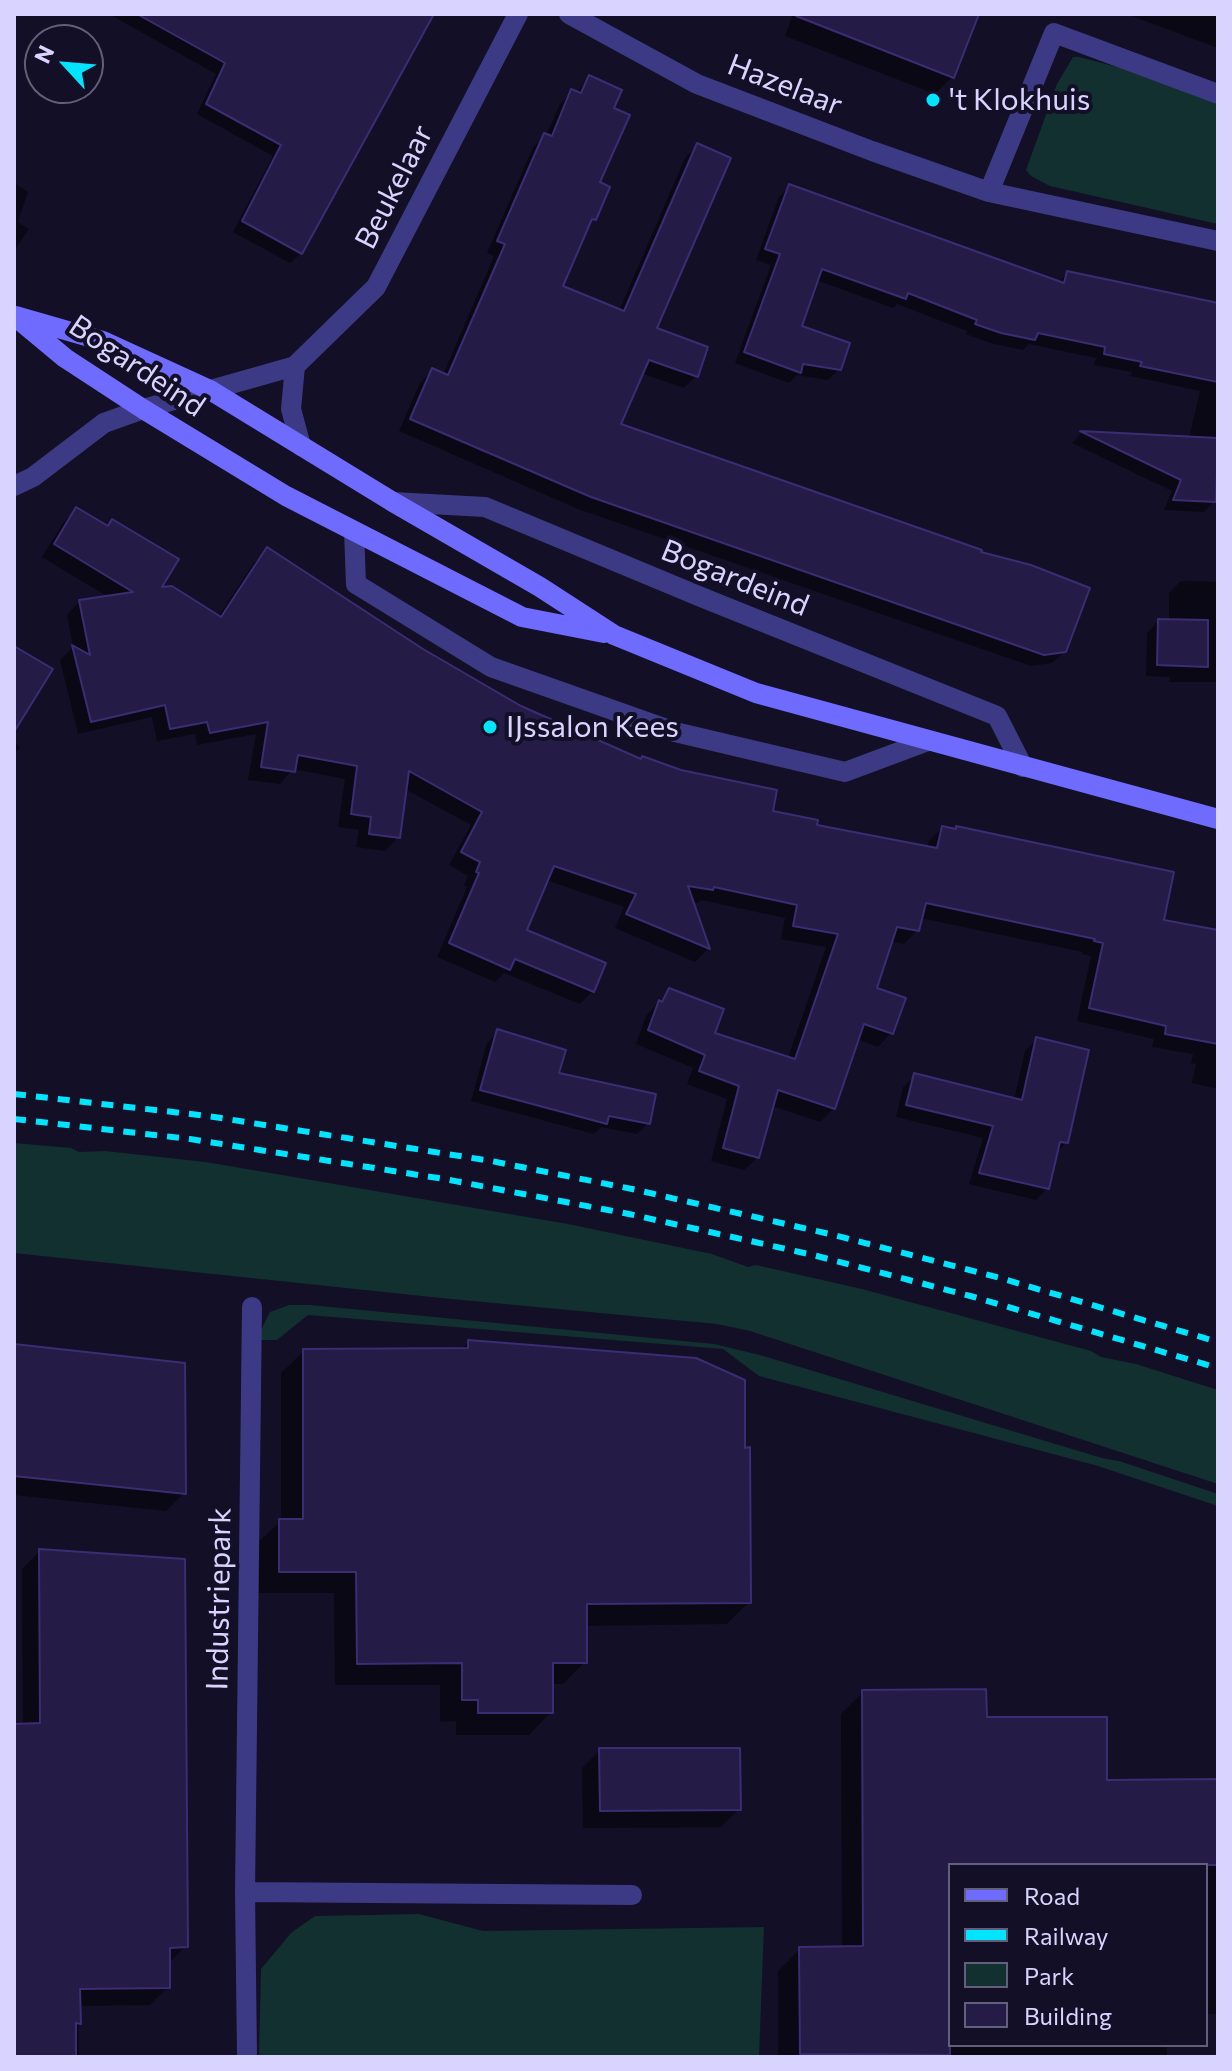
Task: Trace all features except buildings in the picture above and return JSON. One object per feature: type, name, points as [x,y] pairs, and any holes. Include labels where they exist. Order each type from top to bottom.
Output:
[{"type":"street","name":"Beukelaar","points":[[14,486],[33,477],[104,423],[295,366],[376,287],[518,14]]},
{"type":"street","name":"Hazelaar","points":[[569,14],[697,84],[989,192],[1218,241]]},
{"type":"street","points":[[989,192],[1054,33],[1218,94]]},
{"type":"street","name":"Bogardeind","points":[[15,316],[103,341],[210,390],[540,587],[614,635],[756,693],[1218,819]]},
{"type":"street","name":"Bogardeind","points":[[15,316],[65,358],[286,496],[522,617],[614,635]]},
{"type":"street","points":[[295,366],[291,409],[301,446]]},
{"type":"street","name":"Bogardeind","points":[[393,502],[485,507],[997,716],[1023,767]]},
{"type":"street","points":[[354,531],[356,584],[491,667],[675,732],[845,772],[928,741]]},
{"type":"street","name":"Industriepark","points":[[247,2057],[245,1892],[252,1307]]},
{"type":"street","points":[[245,1892],[632,1895]]},
{"type":"green space","points":[[1073,57],[1121,68],[1218,104],[1218,224],[1050,186],[1031,176],[1026,170],[1057,84]]},
{"type":"green space","points":[[14,1143],[71,1148],[79,1152],[105,1151],[206,1162],[568,1224],[712,1254],[748,1267],[756,1265],[862,1289],[1091,1351],[1101,1357],[1136,1364],[1218,1390],[1218,1484],[750,1331],[717,1324],[14,1253]]},
{"type":"green space","points":[[289,1305],[714,1344],[1119,1461],[1218,1494],[1218,1506],[1098,1466],[759,1376],[723,1349],[308,1315],[277,1340],[261,1340],[261,1330],[270,1312]]},
{"type":"green space","points":[[419,1914],[483,1931],[764,1927],[759,2057],[259,2057],[261,1969],[291,1933],[315,1916]]},
{"type":"railway","points":[[14,1094],[208,1116],[491,1161],[632,1189],[834,1235],[1000,1278],[1218,1342]]},
{"type":"railway","points":[[14,1119],[190,1139],[444,1179],[629,1214],[813,1255],[974,1297],[1218,1368]]},
{"type":"place","name":"'t Klokhuis","points":[[933,100]]},
{"type":"place","name":"IJssalon Kees","points":[[490,727]]}]
